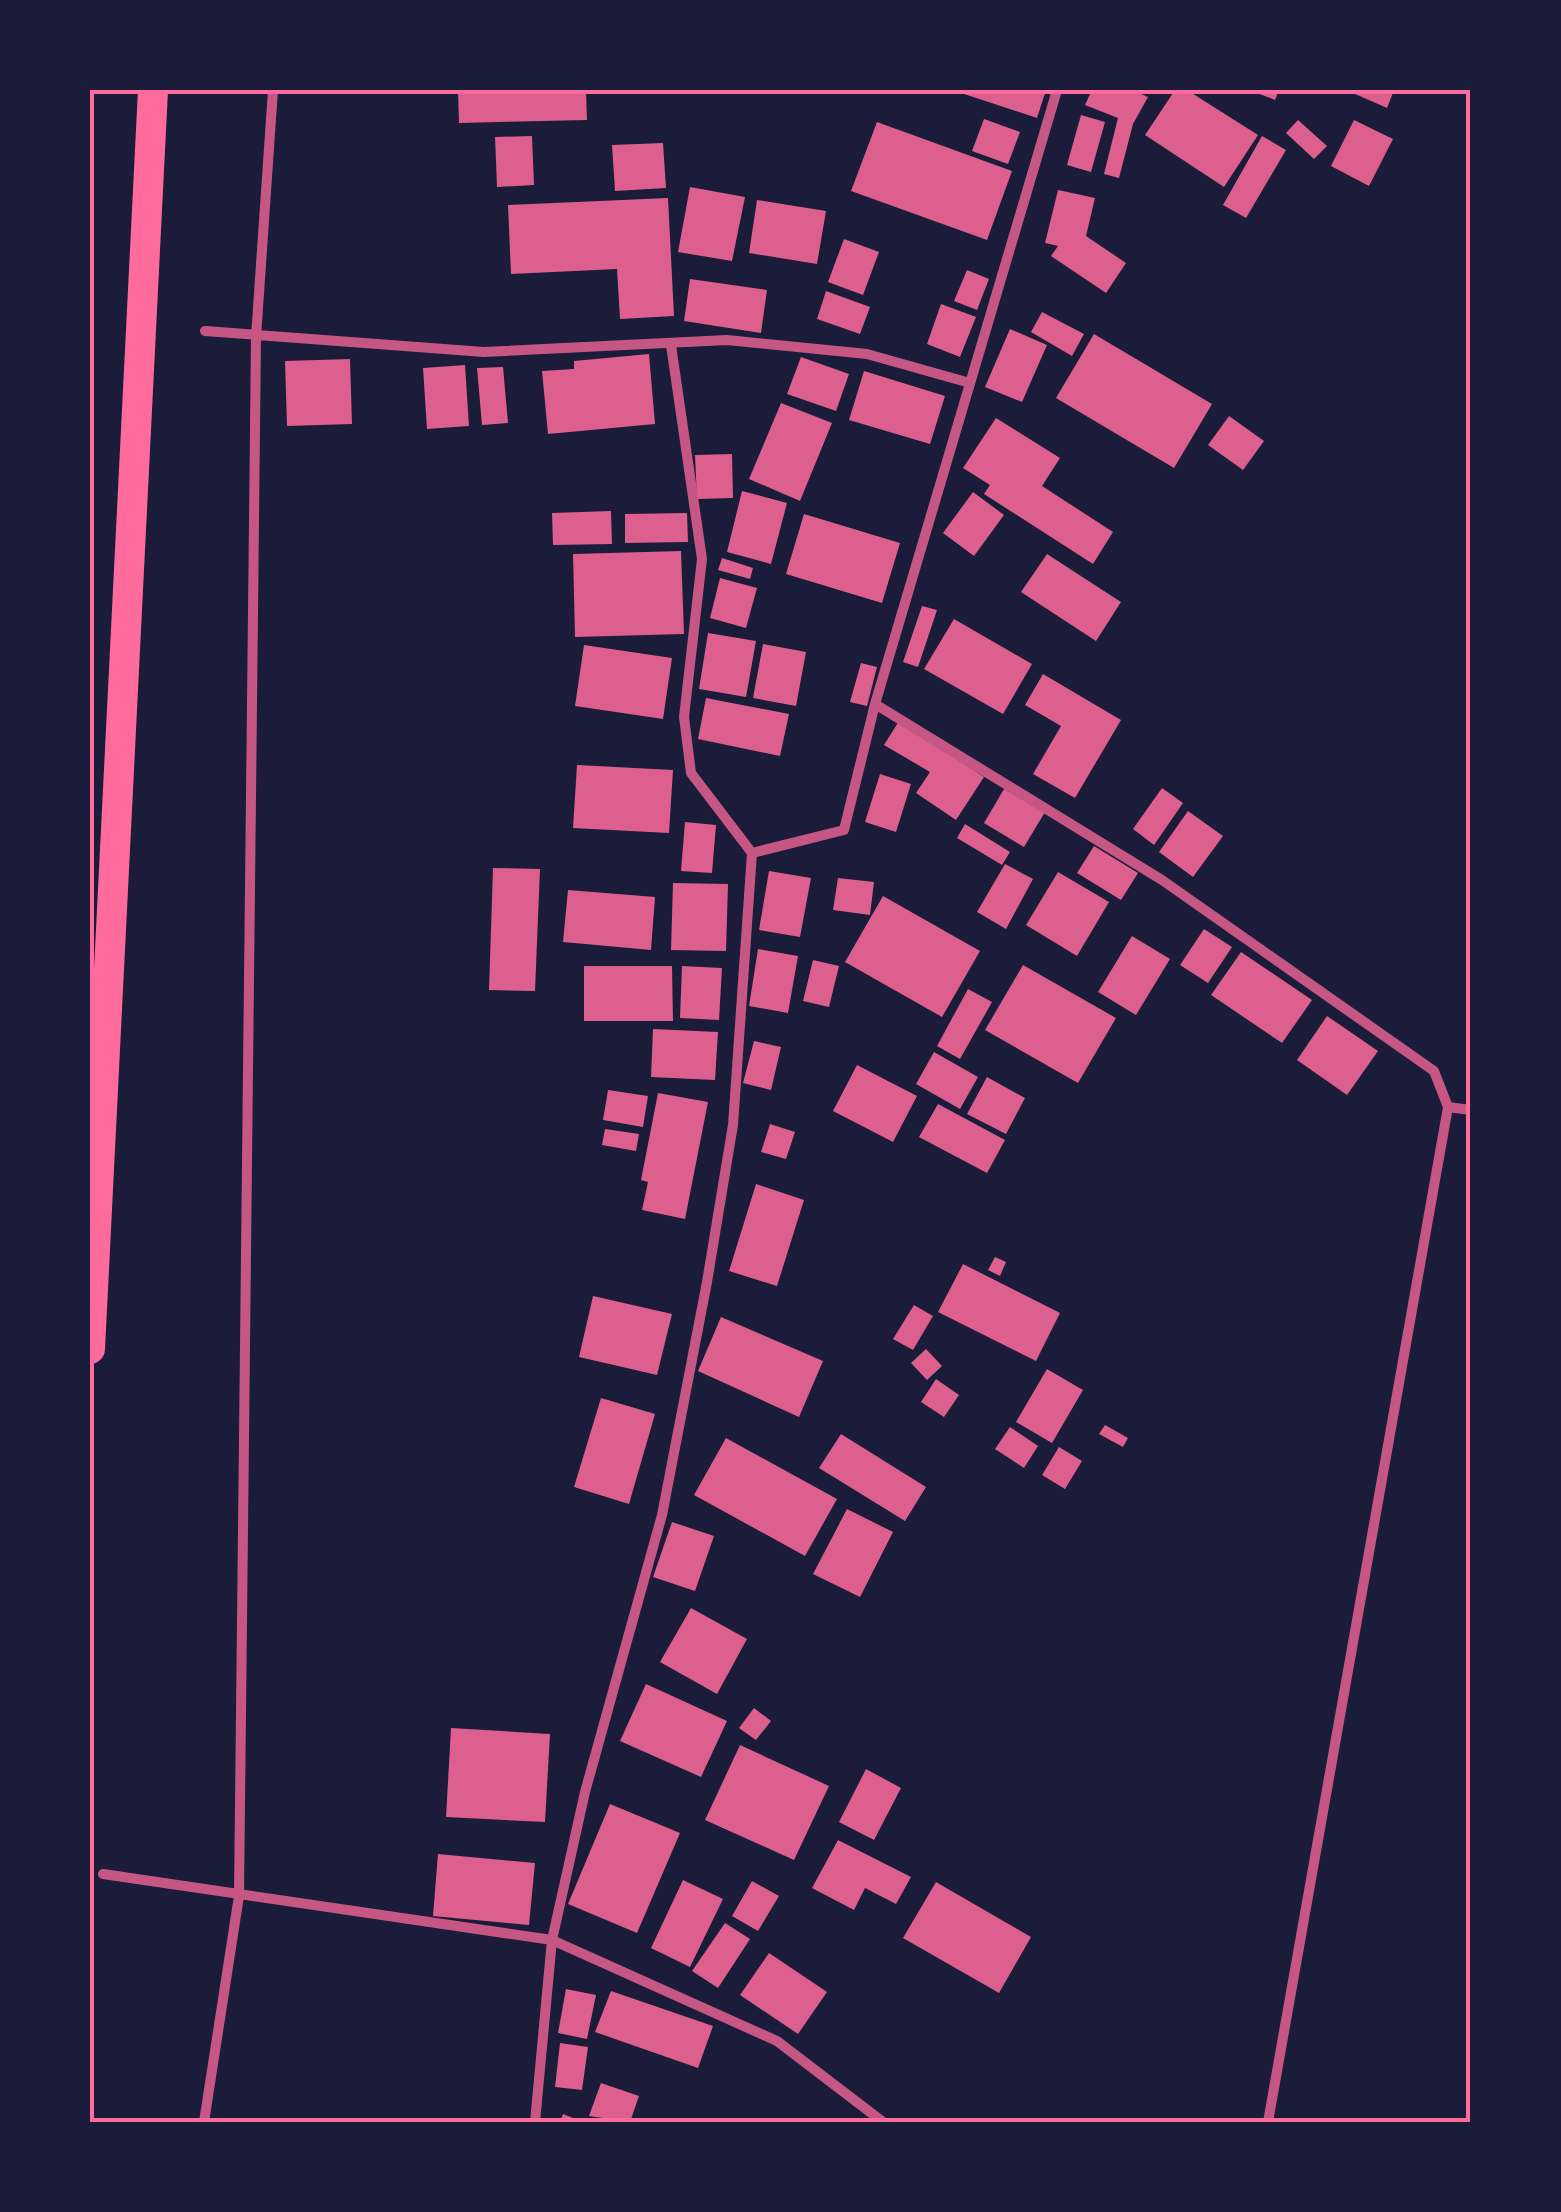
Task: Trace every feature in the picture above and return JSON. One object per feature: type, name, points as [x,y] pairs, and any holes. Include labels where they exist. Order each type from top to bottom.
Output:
[{"type":"highway","points":[[90,1349],[154,90]]},
{"type":"street","points":[[204,2122],[239,1896],[256,337],[273,90]]},
{"type":"street","points":[[752,853],[844,830],[875,704],[1058,90]]},
{"type":"street","points":[[205,331],[484,352],[727,340],[867,354],[970,383]]},
{"type":"street","points":[[535,2122],[552,1940],[585,1792],[662,1515],[733,1126],[752,853],[691,774],[684,716],[702,559],[671,345]]},
{"type":"street","points":[[875,704],[1162,880],[1434,1071],[1448,1107],[1268,2122]]},
{"type":"street","points":[[1448,1107],[1471,1110]]},
{"type":"street","points":[[103,1874],[552,1940],[777,2042],[883,2122]]},
{"type":"building","points":[[458,90],[586,90],[587,120],[459,123]]},
{"type":"building","points":[[952,90],[1046,90],[1037,118]]},
{"type":"building","points":[[1092,90],[1132,90],[1148,97],[1133,124],[1119,178],[1104,174],[1118,118],[1085,105]]},
{"type":"building","points":[[1175,90],[1187,90],[1258,135],[1224,187],[1145,135]]},
{"type":"building","points":[[1249,90],[1279,90],[1275,100]]},
{"type":"building","points":[[1346,90],[1394,90],[1387,108]]},
{"type":"building","points":[[1081,115],[1105,122],[1091,172],[1067,165]]},
{"type":"building","points":[[984,119],[1020,132],[1008,164],[972,151]]},
{"type":"building","points":[[1298,120],[1327,146],[1314,159],[1286,133]]},
{"type":"building","points":[[1354,120],[1393,139],[1369,186],[1331,166]]},
{"type":"building","points":[[877,122],[1012,171],[987,240],[851,191]]},
{"type":"building","points":[[532,136],[534,185],[497,187],[495,137]]},
{"type":"building","points":[[1262,136],[1286,150],[1246,218],[1223,205]]},
{"type":"building","points":[[663,143],[666,188],[615,191],[612,145]]},
{"type":"building","points":[[690,187],[745,197],[732,261],[678,252]]},
{"type":"building","points":[[1058,190],[1095,198],[1086,236],[1126,263],[1106,293],[1051,256],[1058,246],[1045,243]]},
{"type":"building","points":[[668,198],[674,316],[620,319],[617,269],[511,274],[508,205]]},
{"type":"building","points":[[757,200],[826,211],[817,264],[749,253]]},
{"type":"building","points":[[844,239],[879,252],[863,295],[828,282]]},
{"type":"building","points":[[967,270],[989,279],[977,310],[954,301]]},
{"type":"building","points":[[690,279],[767,290],[761,333],[684,321]]},
{"type":"building","points":[[826,291],[870,307],[860,334],[817,319]]},
{"type":"building","points":[[941,304],[976,317],[960,357],[927,344]]},
{"type":"building","points":[[1042,312],[1084,334],[1072,356],[1031,332]]},
{"type":"building","points":[[1010,329],[1047,345],[1022,402],[985,387]]},
{"type":"building","points":[[1094,334],[1212,404],[1174,468],[1056,398]]},
{"type":"building","points":[[649,354],[655,424],[548,434],[542,371],[574,369],[574,361]]},
{"type":"building","points":[[801,357],[849,374],[836,411],[787,394]]},
{"type":"building","points":[[350,359],[352,424],[287,426],[285,361]]},
{"type":"building","points":[[465,365],[469,426],[427,429],[423,368]]},
{"type":"building","points":[[503,367],[508,423],[482,425],[477,368]]},
{"type":"building","points":[[864,371],[945,396],[930,444],[849,420]]},
{"type":"building","points":[[781,403],[832,423],[800,501],[749,479]]},
{"type":"building","points":[[1229,416],[1264,441],[1243,470],[1208,445]]},
{"type":"building","points":[[996,418],[1060,458],[1042,486],[1113,532],[1093,564],[984,494],[990,485],[963,468]]},
{"type":"building","points":[[732,454],[733,498],[697,499],[695,455]]},
{"type":"building","points":[[742,491],[787,503],[771,564],[727,552]]},
{"type":"building","points":[[973,492],[1004,515],[974,556],[943,533]]},
{"type":"building","points":[[611,511],[612,544],[553,545],[552,513]]},
{"type":"building","points":[[687,513],[688,542],[625,543],[625,514]]},
{"type":"building","points":[[804,514],[900,543],[882,603],[786,574]]},
{"type":"building","points":[[681,551],[684,634],[575,637],[573,554]]},
{"type":"building","points":[[1047,554],[1121,602],[1096,641],[1021,592]]},
{"type":"building","points":[[722,558],[753,568],[750,579],[718,570]]},
{"type":"building","points":[[720,578],[757,588],[746,628],[710,618]]},
{"type":"building","points":[[922,606],[937,610],[918,667],[903,662]]},
{"type":"building","points":[[954,619],[1032,664],[1003,714],[924,669]]},
{"type":"building","points":[[708,633],[756,641],[746,697],[699,689]]},
{"type":"building","points":[[763,644],[806,652],[796,706],[753,698]]},
{"type":"building","points":[[584,645],[672,658],[663,719],[575,706]]},
{"type":"building","points":[[861,663],[877,667],[867,706],[850,702]]},
{"type":"building","points":[[1043,674],[1121,720],[1075,798],[1033,774],[1061,726],[1025,705]]},
{"type":"building","points":[[706,698],[789,714],[780,756],[698,739]]},
{"type":"building","points":[[899,721],[984,777],[956,820],[916,793],[930,772],[884,745]]},
{"type":"building","points":[[577,765],[673,770],[669,833],[573,828]]},
{"type":"building","points":[[880,774],[911,784],[896,832],[865,822]]},
{"type":"building","points":[[1162,788],[1183,803],[1154,845],[1133,829]]},
{"type":"building","points":[[1004,789],[1045,812],[1024,847],[984,823]]},
{"type":"building","points":[[1188,811],[1223,836],[1193,877],[1159,852]]},
{"type":"building","points":[[685,822],[716,825],[712,873],[681,871]]},
{"type":"building","points":[[965,824],[1010,852],[1002,865],[957,838]]},
{"type":"building","points":[[1094,846],[1138,873],[1121,900],[1077,873]]},
{"type":"building","points":[[1005,864],[1033,879],[1006,929],[977,912]]},
{"type":"building","points":[[493,868],[540,869],[535,991],[489,990]]},
{"type":"building","points":[[769,871],[811,878],[800,937],[759,930]]},
{"type":"building","points":[[1058,872],[1109,902],[1077,956],[1026,925]]},
{"type":"building","points":[[838,878],[874,882],[870,915],[833,910]]},
{"type":"building","points":[[673,883],[728,884],[726,951],[671,950]]},
{"type":"building","points":[[568,890],[655,897],[651,950],[563,942]]},
{"type":"building","points":[[883,896],[980,951],[942,1017],[845,962]]},
{"type":"building","points":[[1204,929],[1232,947],[1208,983],[1180,965]]},
{"type":"building","points":[[1132,936],[1170,959],[1136,1015],[1098,992]]},
{"type":"building","points":[[758,949],[798,956],[788,1013],[749,1006]]},
{"type":"building","points":[[1241,952],[1312,1000],[1282,1043],[1211,995]]},
{"type":"building","points":[[813,960],[839,966],[829,1007],[803,1001]]},
{"type":"building","points":[[1023,965],[1116,1018],[1078,1083],[985,1030]]},
{"type":"building","points":[[584,966],[672,966],[673,1021],[584,1021]]},
{"type":"building","points":[[682,966],[722,968],[719,1020],[680,1018]]},
{"type":"building","points":[[968,989],[992,1002],[960,1059],[937,1046]]},
{"type":"building","points":[[1327,1016],[1378,1051],[1347,1095],[1297,1060]]},
{"type":"building","points":[[653,1029],[718,1032],[715,1080],[651,1077]]},
{"type":"building","points":[[754,1041],[781,1047],[771,1090],[743,1083]]},
{"type":"building","points":[[934,1052],[978,1077],[960,1109],[916,1084]]},
{"type":"building","points":[[857,1065],[917,1096],[893,1142],[833,1111]]},
{"type":"building","points":[[987,1077],[1025,1098],[1006,1134],[967,1114]]},
{"type":"building","points":[[608,1090],[648,1096],[643,1127],[603,1120]]},
{"type":"building","points":[[658,1093],[708,1102],[685,1219],[642,1210],[648,1182],[641,1180]]},
{"type":"building","points":[[938,1104],[1005,1140],[987,1173],[919,1137]]},
{"type":"building","points":[[770,1124],[795,1132],[786,1159],[761,1152]]},
{"type":"building","points":[[605,1129],[639,1134],[636,1151],[602,1145]]},
{"type":"building","points":[[756,1184],[804,1200],[777,1286],[729,1271]]},
{"type":"building","points":[[995,1257],[1006,1262],[1000,1276],[988,1270]]},
{"type":"building","points":[[963,1264],[1060,1313],[1036,1361],[938,1312]]},
{"type":"building","points":[[593,1296],[672,1314],[657,1375],[579,1357]]},
{"type":"building","points":[[914,1305],[933,1316],[913,1350],[893,1339]]},
{"type":"building","points":[[721,1317],[823,1361],[799,1417],[698,1371]]},
{"type":"building","points":[[926,1349],[942,1366],[927,1380],[911,1363]]},
{"type":"building","points":[[1047,1369],[1083,1390],[1052,1443],[1016,1422]]},
{"type":"building","points":[[936,1379],[959,1395],[944,1417],[921,1402]]},
{"type":"building","points":[[601,1398],[655,1414],[629,1504],[574,1487]]},
{"type":"building","points":[[1105,1425],[1128,1438],[1123,1447],[1099,1434]]},
{"type":"building","points":[[1010,1427],[1038,1446],[1024,1468],[995,1449]]},
{"type":"building","points":[[841,1434],[926,1487],[905,1521],[819,1468]]},
{"type":"building","points":[[726,1438],[837,1499],[805,1556],[694,1495]]},
{"type":"building","points":[[1059,1447],[1082,1461],[1065,1489],[1042,1475]]},
{"type":"building","points":[[847,1509],[893,1532],[860,1597],[813,1574]]},
{"type":"building","points":[[672,1522],[714,1536],[695,1591],[653,1577]]},
{"type":"building","points":[[691,1608],[747,1639],[717,1694],[660,1662]]},
{"type":"building","points":[[646,1684],[727,1721],[701,1777],[620,1741]]},
{"type":"building","points":[[754,1708],[771,1721],[756,1740],[739,1728]]},
{"type":"building","points":[[451,1728],[550,1734],[545,1822],[446,1817]]},
{"type":"building","points":[[740,1745],[829,1786],[794,1860],[705,1820]]},
{"type":"building","points":[[866,1769],[901,1788],[874,1840],[839,1822]]},
{"type":"building","points":[[610,1804],[680,1833],[637,1933],[568,1904]]},
{"type":"building","points":[[838,1840],[911,1877],[896,1904],[865,1888],[854,1910],[812,1888]]},
{"type":"building","points":[[438,1854],[535,1863],[529,1925],[433,1916]]},
{"type":"building","points":[[683,1880],[723,1899],[690,1967],[651,1948]]},
{"type":"building","points":[[752,1881],[779,1896],[758,1931],[732,1916]]},
{"type":"building","points":[[936,1882],[1031,1937],[999,1993],[903,1938]]},
{"type":"building","points":[[725,1923],[750,1939],[718,1988],[692,1971]]},
{"type":"building","points":[[769,1953],[827,1992],[798,2034],[740,1995]]},
{"type":"building","points":[[566,1989],[596,1995],[587,2039],[558,2033]]},
{"type":"building","points":[[611,1991],[713,2026],[698,2068],[595,2032]]},
{"type":"building","points":[[560,2043],[588,2047],[582,2090],[555,2087]]},
{"type":"building","points":[[601,2083],[639,2096],[630,2122],[589,2116]]},
{"type":"building","points":[[563,2114],[583,2122],[560,2122]]}]
